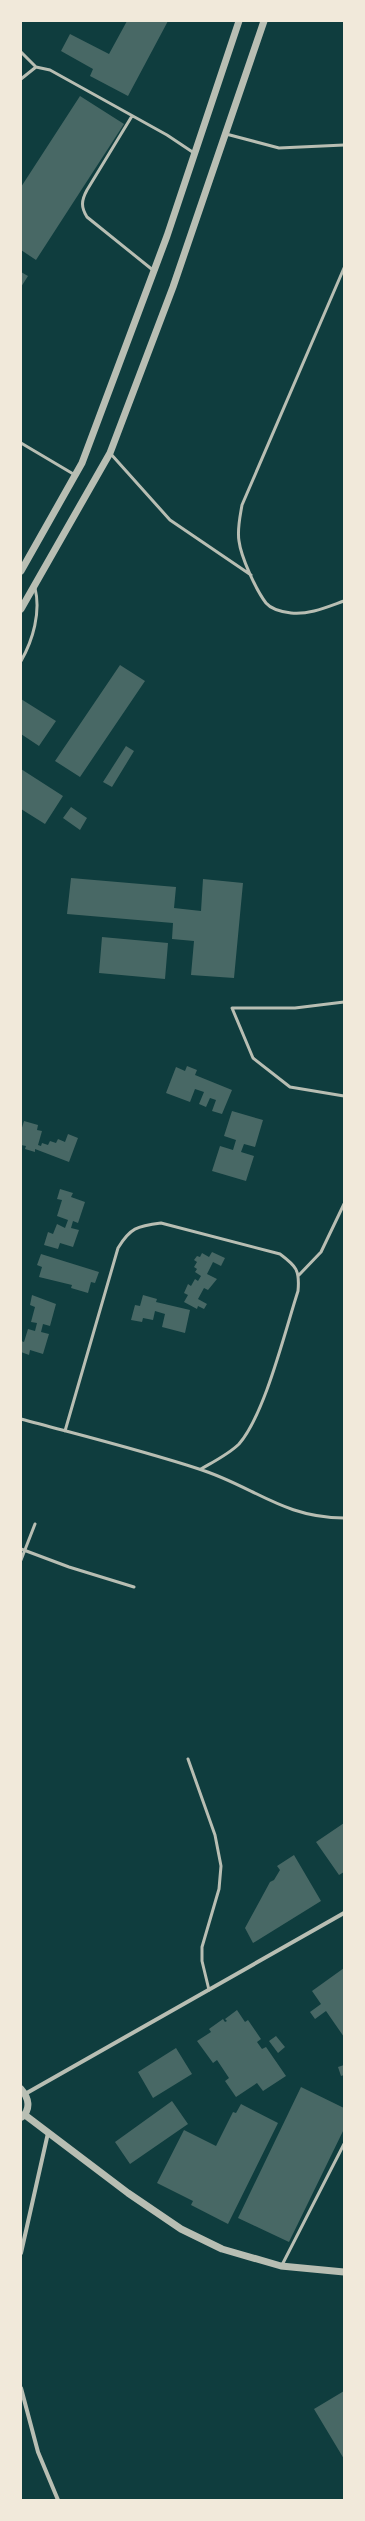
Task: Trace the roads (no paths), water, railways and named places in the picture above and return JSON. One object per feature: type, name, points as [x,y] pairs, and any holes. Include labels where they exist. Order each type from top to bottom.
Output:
[{"type":"street","points":[[21,569],[82,463],[154,271],[239,21]]},
{"type":"street","points":[[21,609],[110,453],[173,286],[224,133],[264,21]]},
{"type":"street","points":[[344,1913],[209,1990],[23,2092],[28,2105],[23,2117],[48,2133],[128,2193],[181,2229],[222,2249],[281,2266],[344,2272]]},
{"type":"street","points":[[21,2253],[48,2133]]},
{"type":"street","points":[[21,2388],[38,2452],[58,2500]]},
{"type":"lane","points":[[21,52],[36,67],[50,70],[195,153]]},
{"type":"lane","points":[[21,79],[36,67]]},
{"type":"lane","points":[[132,116],[87,190],[82,200],[82,209],[87,217],[154,271]]},
{"type":"lane","points":[[224,133],[278,148],[344,145]]},
{"type":"lane","points":[[344,268],[242,505],[238,525],[239,542],[251,575],[266,604],[278,610],[292,613],[316,611],[344,601]]},
{"type":"lane","points":[[21,443],[75,475]]},
{"type":"lane","points":[[110,453],[170,520],[251,575]]},
{"type":"lane","points":[[21,661],[36,622],[37,598],[35,586]]},
{"type":"lane","points":[[344,1002],[295,1008],[232,1008],[252,1058],[290,1087],[344,1096]]},
{"type":"lane","points":[[299,1275],[321,1252],[344,1204]]},
{"type":"lane","points":[[65,1431],[118,1248],[127,1233],[142,1226],[161,1223],[280,1254],[293,1264],[299,1275],[298,1291],[258,1410],[249,1431],[238,1445],[201,1469]]},
{"type":"lane","points":[[21,1419],[201,1469],[288,1510],[327,1518],[344,1518]]},
{"type":"lane","points":[[21,1560],[26,1551],[35,1524]]},
{"type":"lane","points":[[21,1549],[69,1567],[134,1586]]},
{"type":"lane","points":[[188,1760],[211,1821],[221,1866],[219,1889],[202,1947],[202,1961],[209,1990]]},
{"type":"lane","points":[[281,2266],[344,2144]]}]
